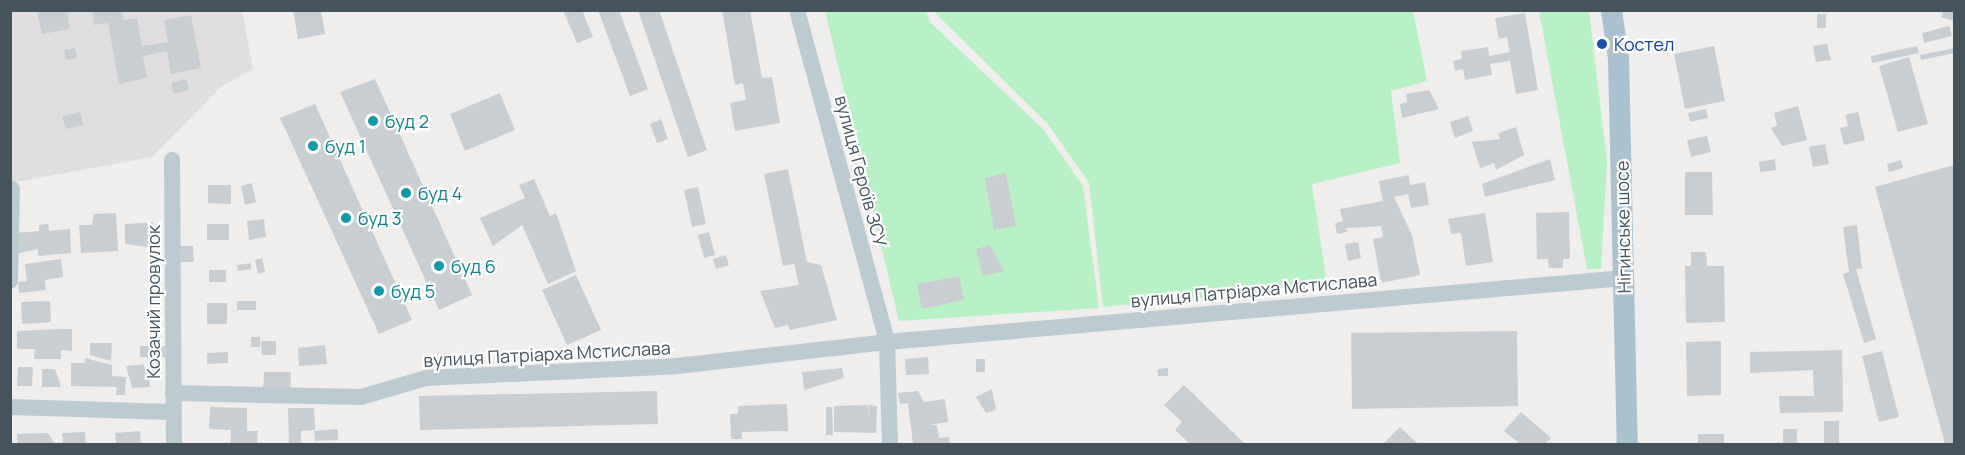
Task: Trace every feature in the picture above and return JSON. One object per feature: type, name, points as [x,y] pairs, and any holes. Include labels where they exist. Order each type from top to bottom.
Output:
[{"type":"main road","name":"Нігинське шосе","points":[[1611,10],[1618,58],[1628,444]]},
{"type":"street","name":"вулиця Героїв ЗСУ","points":[[797,10],[887,342]]},
{"type":"street","name":"Козачий провулок","points":[[172,160],[174,444]]},
{"type":"street","points":[[10,281],[12,189]]},
{"type":"street","name":"вулиця Патріарха Мстислава","points":[[173,393],[361,397],[426,378],[677,366],[887,342],[1624,278]]},
{"type":"street","points":[[887,342],[890,444]]},
{"type":"street","points":[[10,407],[173,412]]},
{"type":"shaded area","points":[[11,11],[242,11],[253,69],[222,86],[152,157],[11,183]]},
{"type":"green space","points":[[825,11],[926,11],[930,22],[1043,129],[1083,186],[1099,308],[899,321]]},
{"type":"green space","points":[[933,11],[1413,11],[1427,81],[1391,91],[1400,163],[1312,184],[1327,285],[1103,307],[1089,183],[1048,124]]},
{"type":"green space","points":[[1539,11],[1589,11],[1607,161],[1601,269],[1587,269]]},
{"type":"building","points":[[37,10],[67,10],[70,29],[42,34]]},
{"type":"building","points":[[92,10],[122,10],[124,20],[137,18],[142,46],[168,42],[164,20],[191,15],[201,68],[171,74],[167,51],[143,56],[147,78],[119,84],[108,23],[94,25]]},
{"type":"building","points":[[293,10],[321,10],[325,34],[298,39]]},
{"type":"building","points":[[563,10],[582,10],[593,37],[577,43]]},
{"type":"building","points":[[598,10],[619,10],[648,89],[630,96]]},
{"type":"building","points":[[638,10],[659,10],[707,150],[688,157]]},
{"type":"building","points":[[722,10],[750,10],[762,78],[772,77],[780,123],[735,131],[730,103],[746,100],[743,83],[735,85]]},
{"type":"building","points":[[1943,10],[1954,10],[1954,21],[1941,17]]},
{"type":"building","points":[[1525,13],[1538,90],[1516,94],[1510,61],[1490,64],[1492,75],[1465,80],[1463,69],[1455,71],[1453,61],[1462,59],[1461,51],[1488,47],[1489,56],[1510,52],[1507,37],[1499,39],[1495,18]]},
{"type":"building","points":[[1817,14],[1826,14],[1826,28],[1817,28]]},
{"type":"building","points":[[1949,26],[1952,36],[1924,43],[1922,33]]},
{"type":"building","points":[[1827,44],[1831,60],[1816,62],[1813,46]]},
{"type":"building","points":[[1714,46],[1725,101],[1685,109],[1674,54]]},
{"type":"building","points":[[1917,46],[1919,53],[1872,63],[1871,56]]},
{"type":"building","points":[[75,48],[77,58],[66,60],[64,50]]},
{"type":"building","points":[[1954,48],[1954,53],[1921,60],[1920,55]]},
{"type":"building","points":[[1909,57],[1928,124],[1898,132],[1879,66]]},
{"type":"building","points":[[186,79],[189,90],[174,94],[171,83]]},
{"type":"building","points":[[375,79],[472,295],[439,310],[340,92]]},
{"type":"building","points":[[1429,90],[1439,109],[1402,118],[1400,104],[1407,102],[1406,94]]},
{"type":"building","points":[[500,93],[515,130],[465,151],[450,114]]},
{"type":"building","points":[[315,104],[412,320],[379,334],[280,118]]},
{"type":"building","points":[[1798,106],[1807,140],[1782,146],[1771,128],[1777,126],[1774,113]]},
{"type":"building","points":[[1706,109],[1708,118],[1690,122],[1688,113]]},
{"type":"building","points":[[80,112],[83,125],[66,129],[62,116]]},
{"type":"building","points":[[1858,112],[1865,140],[1844,145],[1840,128],[1848,126],[1845,115]]},
{"type":"building","points":[[1468,116],[1473,131],[1455,138],[1450,122]]},
{"type":"building","points":[[661,119],[668,139],[657,143],[650,124]]},
{"type":"building","points":[[1516,127],[1524,155],[1496,170],[1494,163],[1480,168],[1472,142],[1500,139],[1498,133]]},
{"type":"building","points":[[1707,136],[1711,152],[1691,157],[1687,140]]},
{"type":"building","points":[[1825,144],[1829,164],[1813,167],[1809,147]]},
{"type":"building","points":[[1550,159],[1555,180],[1485,197],[1482,184]]},
{"type":"building","points":[[1775,159],[1776,170],[1760,172],[1759,162]]},
{"type":"building","points":[[1901,160],[1903,168],[1889,172],[1887,164]]},
{"type":"building","points":[[1954,165],[1954,444],[1945,444],[1875,187]]},
{"type":"building","points":[[788,169],[807,262],[821,265],[837,320],[790,330],[788,325],[775,328],[760,291],[799,285],[794,264],[783,266],[764,174]]},
{"type":"building","points":[[1685,172],[1712,172],[1713,215],[1685,215]]},
{"type":"building","points":[[1006,173],[1016,226],[994,230],[985,178]]},
{"type":"building","points":[[1409,175],[1410,185],[1425,182],[1429,205],[1411,208],[1408,194],[1394,197],[1412,235],[1420,275],[1381,283],[1373,239],[1383,237],[1381,226],[1346,228],[1347,232],[1337,234],[1335,223],[1343,221],[1340,209],[1383,201],[1379,181]]},
{"type":"building","points":[[534,179],[550,216],[556,213],[576,271],[548,284],[522,225],[493,246],[480,218],[525,198],[519,185]]},
{"type":"building","points":[[252,183],[256,202],[245,205],[241,186]]},
{"type":"building","points":[[208,185],[231,185],[231,204],[208,203]]},
{"type":"building","points":[[698,187],[706,224],[692,227],[684,190]]},
{"type":"building","points":[[1569,212],[1570,259],[1563,259],[1563,268],[1549,268],[1548,259],[1537,259],[1536,213]]},
{"type":"building","points":[[116,213],[118,251],[81,253],[79,225],[92,225],[94,214]]},
{"type":"building","points":[[1485,213],[1493,262],[1466,266],[1461,233],[1451,234],[1448,219]]},
{"type":"building","points":[[264,219],[266,237],[249,240],[247,221]]},
{"type":"building","points":[[153,222],[154,248],[125,244],[125,224]]},
{"type":"building","points":[[48,224],[49,231],[70,229],[71,253],[38,256],[38,249],[16,254],[15,233],[39,231],[39,225]]},
{"type":"building","points":[[207,224],[229,224],[229,240],[207,240]]},
{"type":"building","points":[[1857,225],[1862,268],[1856,269],[1876,339],[1864,343],[1843,274],[1849,272],[1843,227]]},
{"type":"building","points":[[709,232],[715,255],[704,258],[698,235]]},
{"type":"building","points":[[1358,242],[1361,258],[1348,261],[1345,244]]},
{"type":"building","points":[[990,245],[1004,271],[983,276],[976,249]]},
{"type":"building","points":[[178,246],[193,246],[194,262],[179,262]]},
{"type":"building","points":[[1691,252],[1706,252],[1707,266],[1724,266],[1725,322],[1686,323],[1685,266],[1691,266]]},
{"type":"building","points":[[726,255],[729,265],[716,269],[713,259]]},
{"type":"building","points":[[262,258],[265,272],[258,274],[255,260]]},
{"type":"building","points":[[61,259],[63,277],[45,280],[46,290],[19,293],[18,282],[27,281],[25,264]]},
{"type":"building","points":[[251,263],[251,269],[238,271],[237,265]]},
{"type":"building","points":[[209,270],[226,270],[226,282],[209,282]]},
{"type":"building","points":[[576,275],[601,330],[567,345],[542,290]]},
{"type":"building","points":[[959,276],[964,300],[922,309],[917,284]]},
{"type":"building","points":[[50,301],[51,322],[22,324],[21,302]]},
{"type":"building","points":[[237,301],[256,301],[256,310],[237,310]]},
{"type":"building","points":[[207,303],[227,303],[227,324],[207,324]]},
{"type":"building","points":[[72,329],[72,351],[61,350],[61,359],[34,359],[35,349],[17,349],[17,331]]},
{"type":"building","points":[[1517,331],[1518,406],[1352,409],[1351,333]]},
{"type":"building","points":[[251,337],[260,337],[260,347],[251,347]]},
{"type":"building","points":[[261,341],[276,341],[276,355],[262,355]]},
{"type":"building","points":[[1721,341],[1721,395],[1687,396],[1686,342]]},
{"type":"building","points":[[90,343],[112,343],[111,361],[90,355]]},
{"type":"building","points":[[325,345],[327,364],[299,366],[298,348]]},
{"type":"building","points":[[140,346],[165,346],[165,357],[140,357]]},
{"type":"building","points":[[1842,350],[1843,412],[1780,413],[1779,396],[1814,396],[1813,370],[1750,373],[1750,352]]},
{"type":"building","points":[[1882,351],[1899,417],[1879,422],[1862,356]]},
{"type":"building","points":[[228,352],[228,363],[207,364],[207,353]]},
{"type":"building","points":[[928,357],[929,374],[906,375],[905,359]]},
{"type":"building","points":[[85,358],[112,365],[112,376],[126,377],[125,395],[116,395],[117,387],[71,386],[71,363],[85,363]]},
{"type":"building","points":[[976,359],[985,359],[985,372],[976,372]]},
{"type":"building","points":[[148,364],[150,387],[132,388],[126,366]]},
{"type":"building","points":[[18,367],[33,367],[32,386],[17,386]]},
{"type":"building","points":[[842,368],[844,378],[804,390],[802,372]]},
{"type":"building","points":[[1168,368],[1168,376],[1158,376],[1158,369]]},
{"type":"building","points":[[42,369],[55,369],[61,387],[42,387]]},
{"type":"building","points":[[264,372],[291,372],[290,393],[263,392]]},
{"type":"building","points":[[1184,385],[1245,444],[1190,444],[1175,430],[1182,422],[1164,405]]},
{"type":"building","points":[[992,389],[996,410],[986,413],[976,397]]},
{"type":"building","points":[[657,391],[658,424],[420,430],[419,396]]},
{"type":"building","points":[[918,391],[924,402],[945,399],[948,422],[929,425],[937,425],[939,438],[949,437],[950,444],[913,444],[908,403],[900,404],[898,393]]},
{"type":"building","points":[[787,404],[788,431],[742,432],[742,439],[731,439],[730,414],[738,414],[738,406]]},
{"type":"building","points":[[868,405],[868,417],[869,405],[877,406],[876,433],[834,432],[834,406]]},
{"type":"building","points":[[210,407],[247,408],[247,431],[258,431],[257,444],[230,444],[231,430],[209,429]]},
{"type":"building","points":[[826,407],[832,407],[833,435],[826,435]]},
{"type":"building","points":[[288,408],[314,408],[315,430],[301,431],[301,444],[289,444]]},
{"type":"building","points":[[1521,412],[1551,438],[1545,444],[1520,444],[1504,431]]},
{"type":"building","points":[[1824,421],[1839,421],[1839,444],[1824,444]]},
{"type":"building","points":[[1400,427],[1418,444],[1383,444]]},
{"type":"building","points":[[338,429],[338,440],[315,441],[314,431]]},
{"type":"building","points":[[1783,429],[1797,429],[1797,444],[1783,444]]},
{"type":"building","points":[[140,431],[141,444],[116,444],[115,433]]},
{"type":"building","points":[[85,432],[86,444],[63,444],[62,433]]},
{"type":"building","points":[[48,433],[55,444],[18,444],[17,434]]},
{"type":"building","points":[[1698,434],[1724,434],[1724,444],[1698,444]]},
{"type":"place","name":"Костел","points":[[1602,44]]},
{"type":"place","name":"буд 2","points":[[373,121]]},
{"type":"place","name":"буд 1","points":[[313,146]]},
{"type":"place","name":"буд 4","points":[[406,193]]},
{"type":"place","name":"буд 3","points":[[346,218]]},
{"type":"place","name":"буд 6","points":[[439,266]]},
{"type":"place","name":"буд 5","points":[[379,291]]}]
